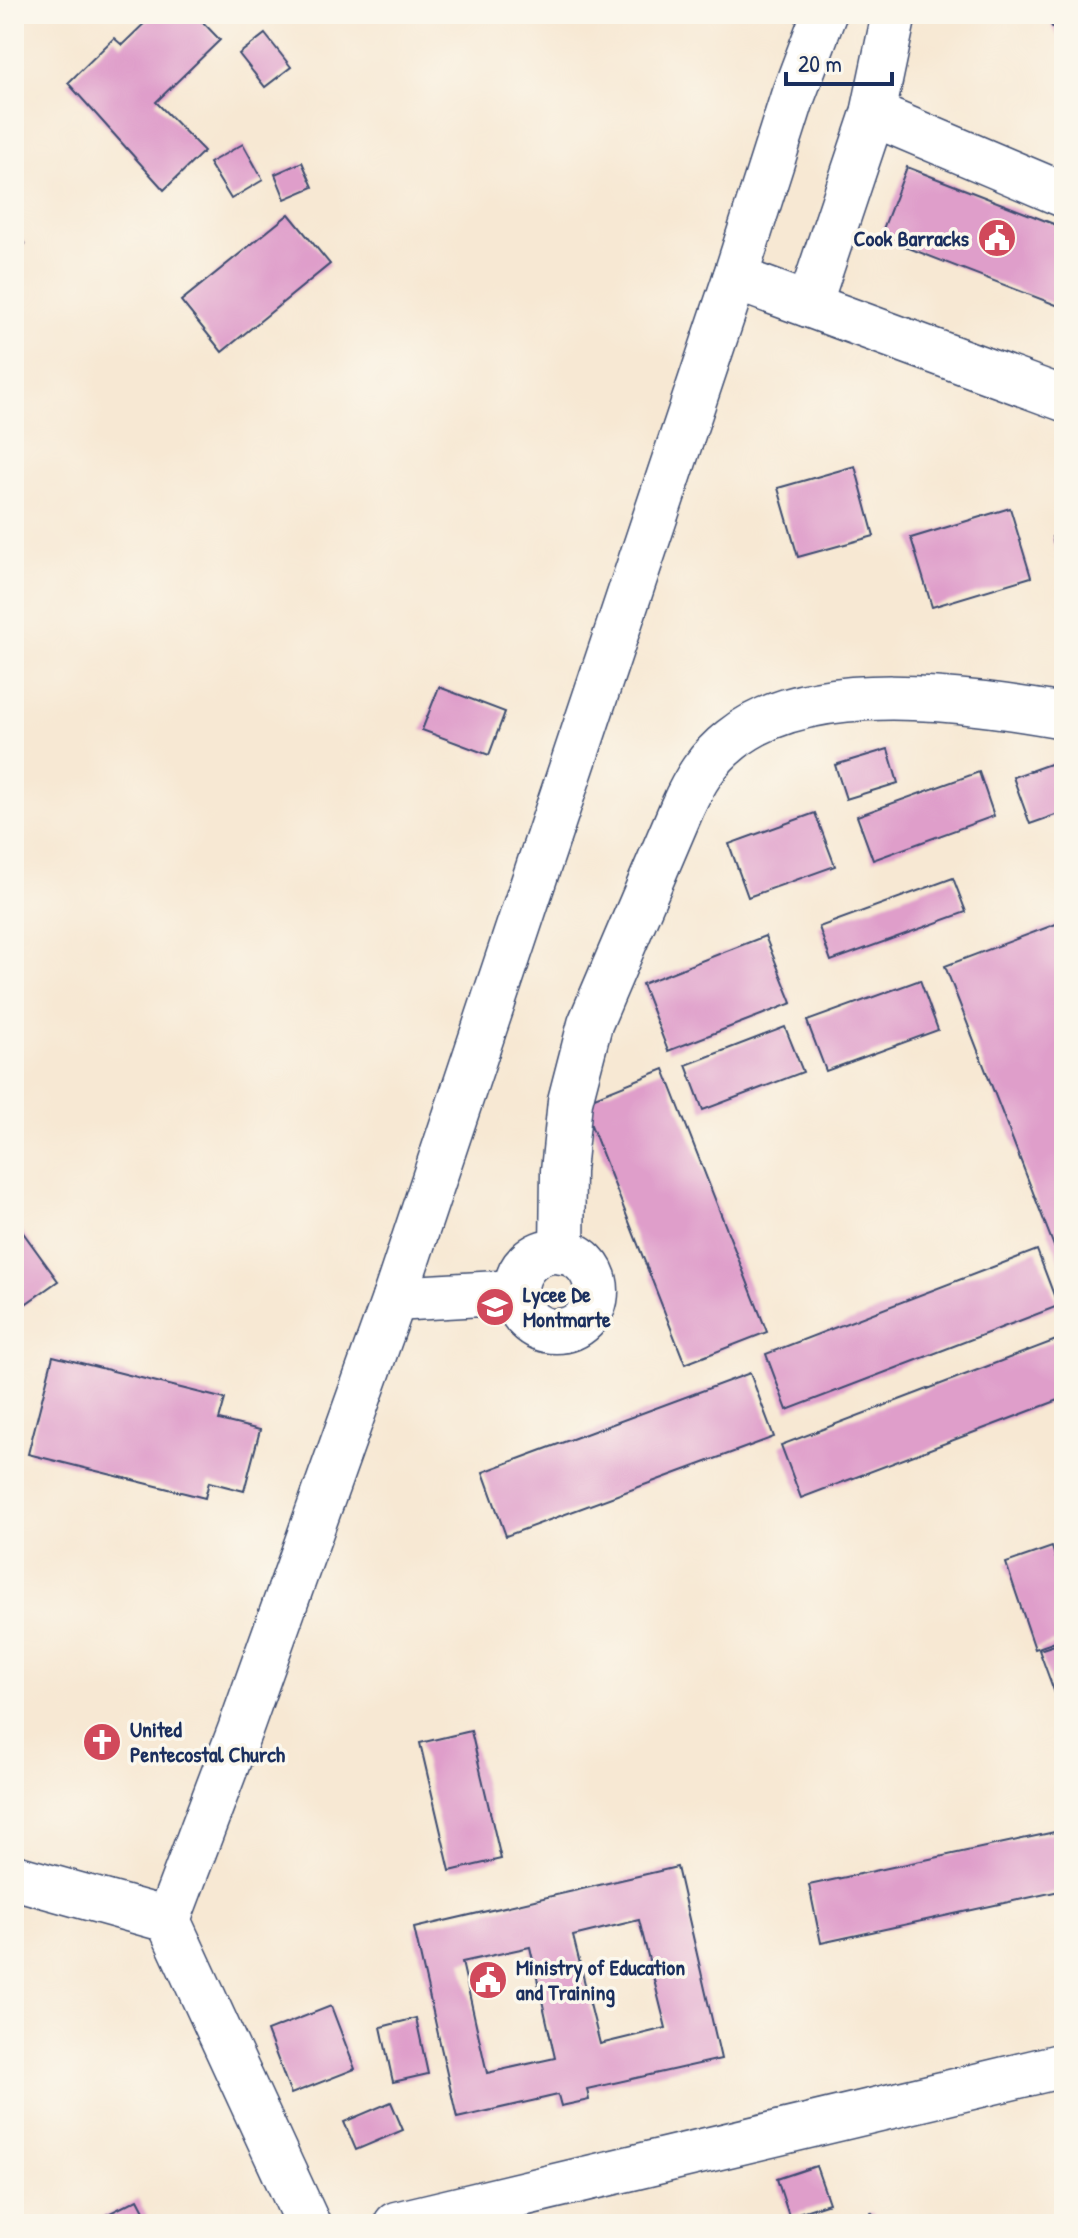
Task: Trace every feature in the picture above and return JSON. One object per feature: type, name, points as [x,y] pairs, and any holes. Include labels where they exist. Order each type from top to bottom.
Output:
[{"type":"street","points":[[308,2224],[168,1920],[240,1730],[394,1299],[793,96],[824,14]]},
{"type":"street","points":[[809,305],[873,114],[894,14]]},
{"type":"street","points":[[873,114],[1064,195]]},
{"type":"street","points":[[735,278],[1064,399]]},
{"type":"street","points":[[562,1252],[563,1171],[570,1101],[590,1024],[682,808],[695,781],[709,762],[731,739],[775,715],[848,698],[990,703],[1064,716]]},
{"type":"street","points":[[562,1252],[575,1256],[587,1265],[597,1291],[594,1305],[577,1326],[564,1331],[550,1331],[526,1317],[516,1292],[518,1279],[535,1258],[562,1252]]},
{"type":"street","points":[[394,1299],[516,1292]]},
{"type":"street","points":[[14,1877],[168,1920]]},
{"type":"street","points":[[396,2224],[1064,2065]]},
{"type":"building","points":[[154,14],[195,14],[220,40],[156,102],[204,151],[164,190],[68,83],[114,38],[122,45]]},
{"type":"building","points":[[1044,14],[1064,14],[1064,36],[1060,39]]},
{"type":"building","points":[[265,34],[291,67],[265,87],[239,54]]},
{"type":"building","points":[[243,144],[263,180],[231,199],[209,163]]},
{"type":"building","points":[[302,162],[313,187],[285,199],[275,174]]},
{"type":"building","points":[[907,167],[1064,228],[1064,308],[880,237]]},
{"type":"building","points":[[289,214],[330,264],[222,352],[181,301]]},
{"type":"building","points":[[14,231],[25,244],[14,254]]},
{"type":"building","points":[[855,466],[874,536],[798,557],[778,488]]},
{"type":"building","points":[[1010,508],[1031,577],[932,607],[911,538]]},
{"type":"building","points":[[1064,534],[1064,576],[1063,576],[1052,537]]},
{"type":"building","points":[[439,687],[505,712],[489,755],[422,730]]},
{"type":"building","points":[[888,749],[898,783],[846,799],[835,765]]},
{"type":"building","points":[[1064,759],[1064,812],[1030,824],[1013,777]]},
{"type":"building","points":[[979,772],[994,816],[873,860],[857,816]]},
{"type":"building","points":[[815,813],[835,866],[748,897],[729,844]]},
{"type":"building","points":[[953,878],[966,912],[831,961],[819,927]]},
{"type":"building","points":[[1064,921],[1064,1272],[945,966]]},
{"type":"building","points":[[765,936],[792,1003],[668,1051],[642,984]]},
{"type":"building","points":[[920,980],[938,1030],[826,1071],[807,1021]]},
{"type":"building","points":[[785,1027],[803,1072],[703,1110],[686,1065]]},
{"type":"building","points":[[664,1069],[767,1332],[685,1364],[582,1102]]},
{"type":"building","points":[[14,1220],[58,1281],[14,1312]]},
{"type":"building","points":[[1037,1250],[1058,1306],[787,1410],[766,1354]]},
{"type":"building","points":[[1064,1337],[1064,1398],[801,1498],[781,1445]]},
{"type":"building","points":[[53,1356],[225,1399],[219,1420],[260,1430],[244,1491],[209,1482],[205,1498],[28,1454]]},
{"type":"building","points":[[750,1373],[774,1437],[506,1536],[483,1472]]},
{"type":"building","points":[[1052,1547],[1064,1584],[1064,1639],[1035,1649],[1006,1563]]},
{"type":"building","points":[[1064,1642],[1064,1718],[1039,1650]]},
{"type":"building","points":[[471,1731],[501,1859],[450,1871],[420,1743]]},
{"type":"building","points":[[1064,1830],[1064,1890],[821,1943],[809,1885]]},
{"type":"building","points":[[677,1867],[721,2059],[587,2089],[589,2100],[561,2106],[558,2095],[457,2118],[414,1928]],"holes":[[[639,1920],[666,2028],[600,2044],[573,1936]],[[530,1947],[555,2058],[487,2073],[462,1962]]]},
{"type":"building","points":[[331,2006],[355,2069],[291,2094],[267,2031]]},
{"type":"building","points":[[416,2018],[428,2074],[393,2082],[381,2027]]},
{"type":"building","points":[[391,2102],[403,2130],[356,2150],[344,2122]]},
{"type":"building","points":[[816,2166],[829,2203],[789,2216],[777,2179]]},
{"type":"building","points":[[138,2199],[151,2224],[88,2224]]},
{"type":"building","points":[[1064,2210],[1064,2224],[1047,2224]]},
{"type":"building","points":[[871,2212],[883,2224],[860,2224]]},
{"type":"place","name":"Cook Barracks","points":[[997,238]]},
{"type":"place","name":"Lycee De Montmarte","points":[[495,1307]]},
{"type":"place","name":"United Pentecostal Church","points":[[102,1742]]},
{"type":"place","name":"Ministry of Education and Training","points":[[488,1980]]}]
